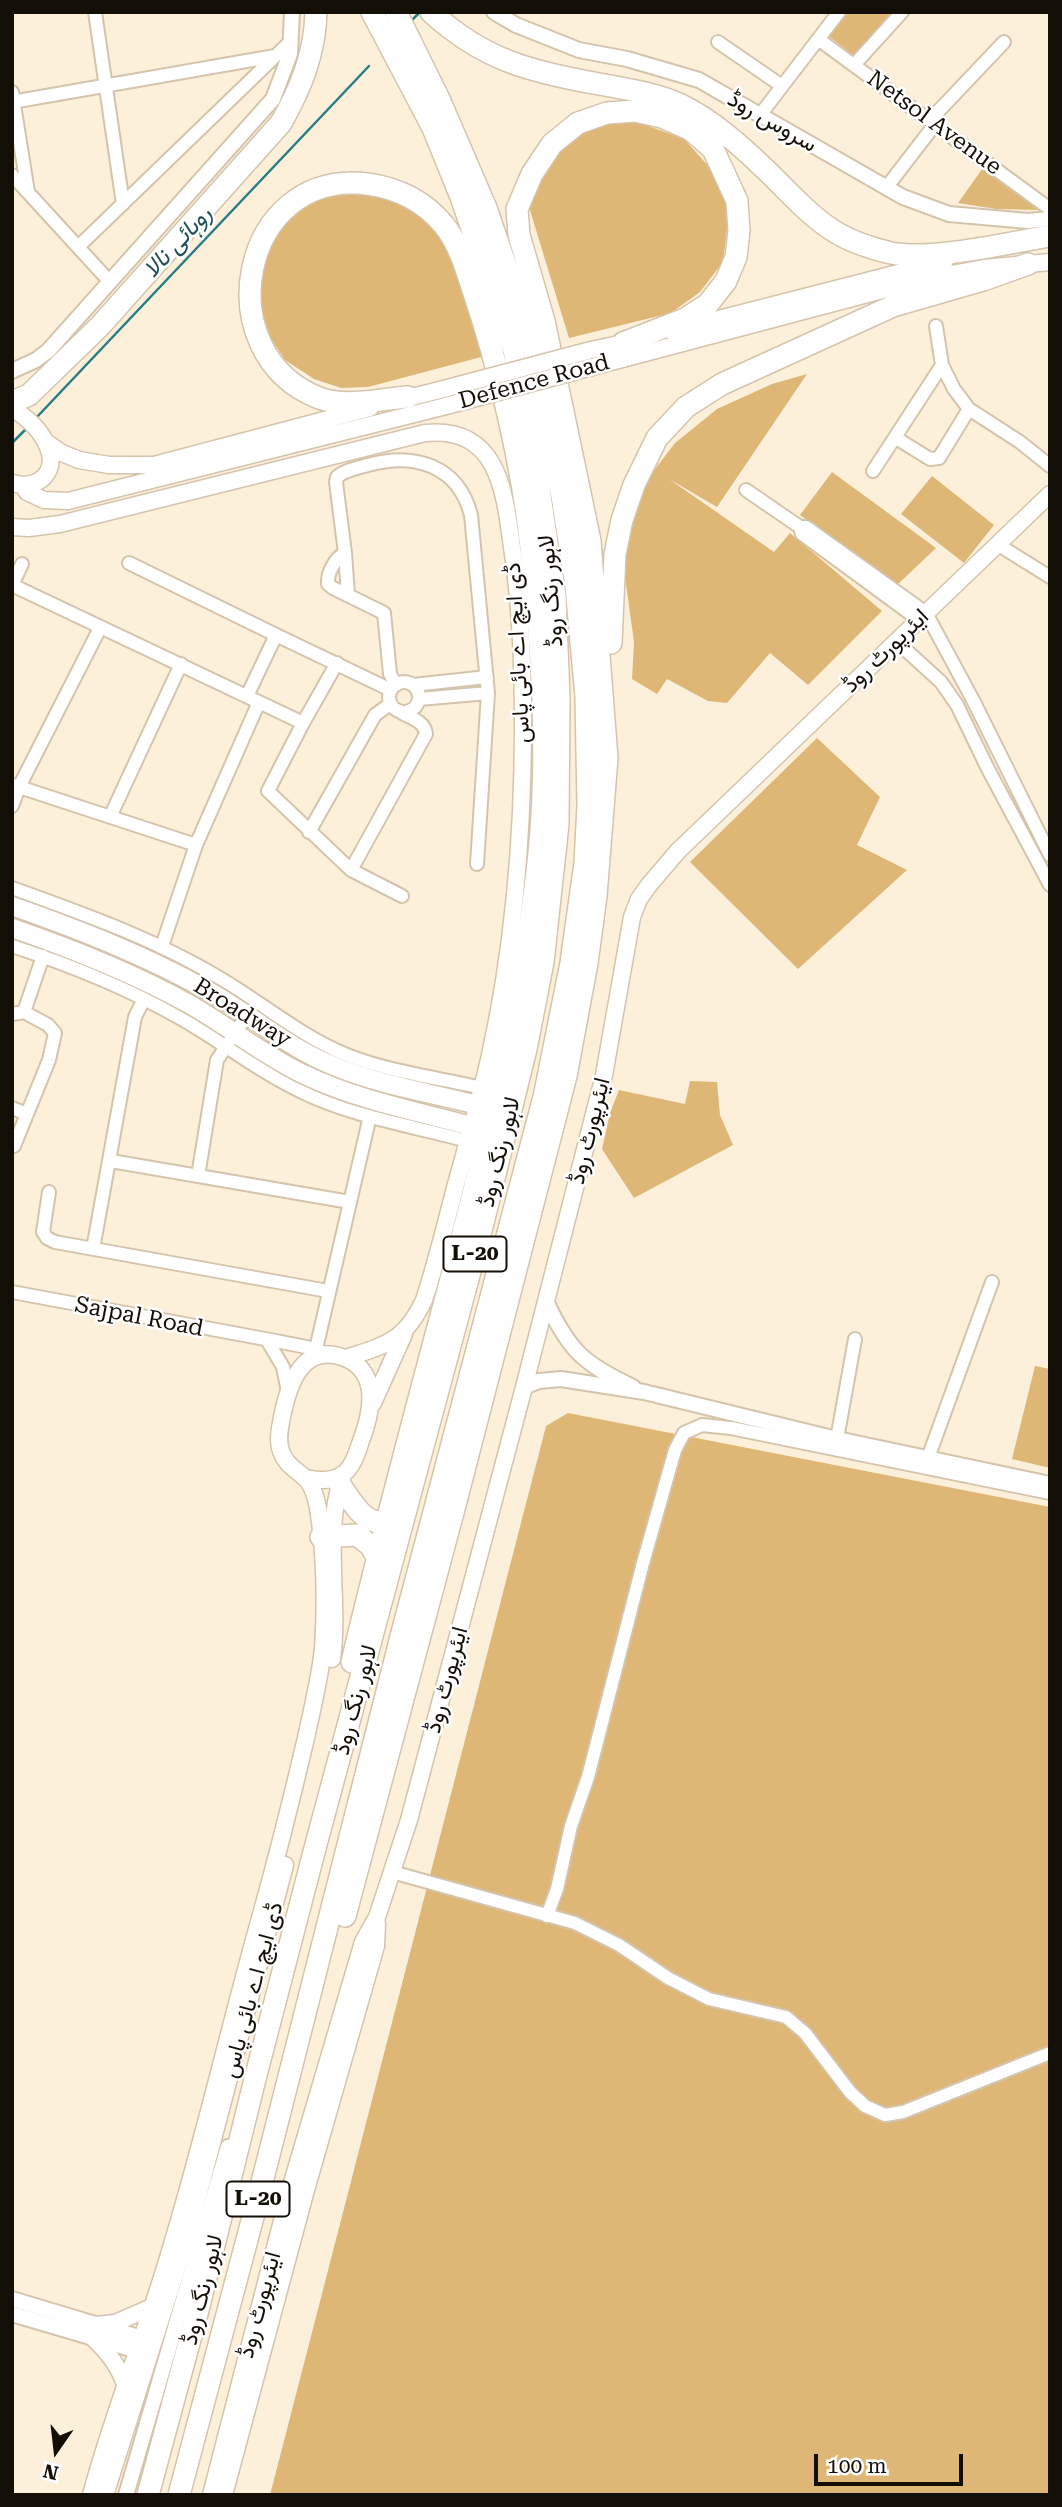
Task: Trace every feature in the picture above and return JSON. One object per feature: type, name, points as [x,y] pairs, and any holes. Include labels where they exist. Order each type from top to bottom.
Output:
[{"type":"highway","points":[[12,402],[29,395],[100,326],[281,123],[298,95],[305,75],[311,53],[316,12]]},
{"type":"highway","name":"لاہور رنگ روڈ","points":[[149,2495],[200,2306],[255,2078],[444,1370],[526,1049],[543,962],[558,824],[559,698],[555,596],[527,409],[516,362],[470,222],[433,128],[372,12]]},
{"type":"highway","name":"لاہور رنگ روڈ","points":[[179,2495],[544,1097],[580,902],[588,805],[586,697],[576,586],[562,496],[526,325],[486,208],[439,99],[396,12]]},
{"type":"highway","points":[[430,12],[473,46],[512,64],[559,77],[641,92],[679,104],[711,122],[764,167],[809,213],[838,234],[872,247],[911,255],[1050,238]]},
{"type":"highway","points":[[294,2055],[321,1998],[361,1861],[566,1076],[587,963],[596,896],[607,758],[590,541],[544,321],[519,235],[517,209],[532,174],[552,144],[560,137],[578,123],[607,113],[635,111],[662,117],[691,130],[713,149],[737,201],[739,231],[736,257],[726,281],[708,304],[685,319],[623,343]]},
{"type":"highway","points":[[314,1852],[313,1823],[377,1557],[484,1151],[526,953],[539,852],[542,793],[540,631],[530,538],[514,447],[486,328],[460,251],[445,226],[429,210],[410,196],[384,187],[354,183],[324,187],[297,197],[277,215],[263,238],[256,258],[249,288],[251,314],[260,343],[274,365],[295,383],[319,397],[345,402],[408,397]]},
{"type":"highway","points":[[606,720],[615,554],[622,520],[634,485],[657,438],[686,407],[722,384],[893,306],[1028,264]]},
{"type":"highway","points":[[342,1480],[368,1520],[377,1523],[386,1521]]},
{"type":"highway","points":[[328,1537],[357,1535],[371,1546],[377,1557]]},
{"type":"main road","name":"Defence Road","points":[[18,485],[44,500],[68,501],[442,407],[592,358],[623,343],[925,266],[1050,238]]},
{"type":"main road","name":"Defence Road","points":[[12,408],[35,426],[46,442],[79,460],[109,465],[154,465],[408,397],[592,358],[924,279],[984,268],[1050,262]]},
{"type":"main road","name":"ڈی ایچ اے بائی پاس","points":[[12,527],[60,524],[425,433],[452,433],[464,437],[484,451],[492,461],[501,484],[518,592],[523,662],[521,830],[511,934],[480,1096],[424,1300],[418,1314],[404,1331]]},
{"type":"main road","points":[[18,485],[38,482],[45,476],[50,468],[51,455],[46,442]]},
{"type":"main road","name":"ایئرپورٹ روڈ","points":[[224,2495],[291,2186],[363,1942],[377,1917],[409,1820],[604,1075],[628,931],[639,899],[678,850],[1050,495]]},
{"type":"main road","name":"Broadway","points":[[12,906],[92,934],[157,963],[220,998],[252,1009],[302,1051],[335,1067],[365,1077],[480,1096]]},
{"type":"main road","name":"Broadway","points":[[12,929],[133,975],[187,1003],[230,1039],[330,1086],[470,1133]]},
{"type":"main road","points":[[346,1358],[385,1346],[404,1331]]},
{"type":"main road","points":[[371,1405],[371,1390],[367,1379],[359,1367],[346,1358],[322,1352],[300,1367],[288,1392],[280,1428],[280,1448],[292,1469],[306,1478],[342,1480],[360,1445],[371,1405],[400,1346],[404,1331]]},
{"type":"main road","points":[[91,2495],[126,2387],[146,2347],[152,2307],[196,2161],[283,1834],[309,1723],[323,1651],[328,1537],[306,1478]]},
{"type":"main road","name":"ڈی ایچ اے بائی پاس","points":[[105,2495],[146,2347],[205,2176],[318,1731],[333,1655],[328,1537],[342,1480]]},
{"type":"main road","points":[[126,2387],[120,2370],[94,2331],[152,2307]]},
{"type":"main road","name":"ایئرپورٹ روڈ","points":[[211,2495],[253,2359]]},
{"type":"street","points":[[96,12],[123,204]]},
{"type":"street","points":[[12,371],[48,351],[273,100],[290,54],[292,12]]},
{"type":"street","name":"سروس روڈ","points":[[494,12],[516,25],[579,50],[626,59],[699,80],[903,197],[949,214],[1028,221],[1050,219]]},
{"type":"street","points":[[760,116],[839,12]]},
{"type":"street","points":[[854,65],[898,13]]},
{"type":"street","name":"Netsol Avenue","points":[[818,38],[1050,209]]},
{"type":"street","points":[[78,247],[291,41]]},
{"type":"street","points":[[718,42],[782,86]]},
{"type":"street","points":[[886,188],[933,121],[1004,42]]},
{"type":"street","points":[[27,192],[13,98],[106,86],[276,56]]},
{"type":"street","points":[[12,175],[110,282]]},
{"type":"street","points":[[936,326],[942,365],[954,389],[969,409],[1020,442],[1050,466]]},
{"type":"street","points":[[873,471],[942,365]]},
{"type":"street","points":[[896,438],[935,460],[939,458],[969,409]]},
{"type":"street","points":[[348,595],[336,482],[340,474],[373,464],[410,460],[432,466],[457,484],[463,492],[471,515],[488,693],[477,864]]},
{"type":"street","points":[[746,491],[800,527],[802,534],[922,616],[973,700],[1050,855]]},
{"type":"street","points":[[997,544],[1050,577]]},
{"type":"street","points":[[345,553],[336,560],[328,584],[384,613],[393,687],[389,697],[390,704],[426,729],[426,734],[351,870]]},
{"type":"street","points":[[129,563],[276,635],[393,687],[407,683],[413,685],[487,677]]},
{"type":"street","points":[[22,564],[12,585],[303,723]]},
{"type":"street","points":[[12,806],[16,786],[100,628]]},
{"type":"street","points":[[247,696],[276,635]]},
{"type":"street","points":[[896,641],[941,682],[957,705],[1050,885]]},
{"type":"street","points":[[337,663],[268,791],[351,870],[402,896]]},
{"type":"street","points":[[110,817],[181,664]]},
{"type":"street","points":[[402,713],[410,712],[419,699],[413,685]]},
{"type":"street","points":[[419,699],[488,693]]},
{"type":"street","points":[[162,946],[196,845],[259,702]]},
{"type":"street","points":[[309,832],[375,715],[390,704]]},
{"type":"street","points":[[16,786],[196,845]]},
{"type":"street","points":[[12,888],[162,946],[228,983],[252,1009],[217,1060],[198,1176]]},
{"type":"street","points":[[12,946],[95,975],[230,1039],[273,1077],[351,1112],[470,1133]]},
{"type":"street","points":[[14,1146],[50,1060],[55,1033],[48,1025],[18,1013],[43,956]]},
{"type":"street","points":[[93,1249],[135,1017],[144,999]]},
{"type":"street","points":[[12,1108],[27,1114]]},
{"type":"street","points":[[322,1352],[328,1291],[370,1116]]},
{"type":"street","points":[[111,1161],[350,1202]]},
{"type":"street","points":[[48,1192],[43,1232],[55,1242],[328,1291]]},
{"type":"street","points":[[928,1458],[992,1283]]},
{"type":"street","name":"Sajpal Road","points":[[12,1292],[322,1352]]},
{"type":"street","points":[[546,1301],[561,1332],[584,1359],[602,1372],[644,1392]]},
{"type":"street","points":[[837,1439],[855,1339]]},
{"type":"street","points":[[267,1340],[283,1367],[288,1392]]},
{"type":"street","points":[[524,1387],[539,1381],[561,1379],[644,1392],[837,1439],[1050,1484]]},
{"type":"street","points":[[547,1916],[557,1889],[571,1826],[588,1777],[671,1464],[684,1433],[702,1425],[731,1427],[1050,1493]]},
{"type":"street","points":[[392,1872],[575,1923],[620,1945],[668,1978],[709,1999],[786,2017],[805,2033],[858,2100],[879,2113],[891,2115],[903,2112],[1050,2053]]},
{"type":"street","points":[[126,2495],[242,2102],[255,2078]]},
{"type":"street","points":[[12,2299],[94,2331],[146,2347]]},
{"type":"street","points":[[12,2314],[94,2331]]},
{"type":"shaded area","points":[[845,12],[889,12],[894,17],[857,58],[827,35]]},
{"type":"shaded area","points":[[632,120],[684,139],[721,180],[728,220],[723,262],[700,292],[671,313],[569,338],[529,207],[539,177],[560,146],[596,125]]},
{"type":"shaded area","points":[[985,165],[1043,210],[996,209],[958,203]]},
{"type":"shaded area","points":[[383,194],[423,214],[450,249],[485,356],[368,387],[341,388],[314,379],[285,360],[264,328],[258,291],[265,259],[281,228],[304,207],[329,195]]},
{"type":"shaded area","points":[[807,374],[717,507],[669,479],[774,552],[790,533],[882,611],[808,685],[770,653],[727,703],[708,701],[667,679],[657,694],[632,679],[634,642],[625,577],[627,530],[641,494],[655,469],[675,443],[717,409],[772,384]]},
{"type":"shaded area","points":[[832,472],[936,548],[896,586],[800,515]]},
{"type":"shaded area","points":[[932,476],[994,525],[964,563],[901,514]]},
{"type":"shaded area","points":[[817,738],[880,797],[857,845],[907,870],[798,969],[690,862]]},
{"type":"shaded area","points":[[690,1081],[717,1082],[720,1115],[733,1145],[634,1198],[602,1149],[610,1113],[619,1090],[685,1104]]},
{"type":"shaded area","points":[[1035,1366],[1050,1369],[1050,1468],[1012,1459]]},
{"type":"shaded area","points":[[568,1413],[1050,1507],[1050,2495],[270,2495],[546,1426]]},
{"type":"waterway","name":"روہائی نالا","points":[[411,21],[420,12]]},
{"type":"waterway","name":"روہائی نالا","points":[[36,418],[369,66]]},
{"type":"waterway","name":"روہائی نالا","points":[[12,443],[27,428]]}]
